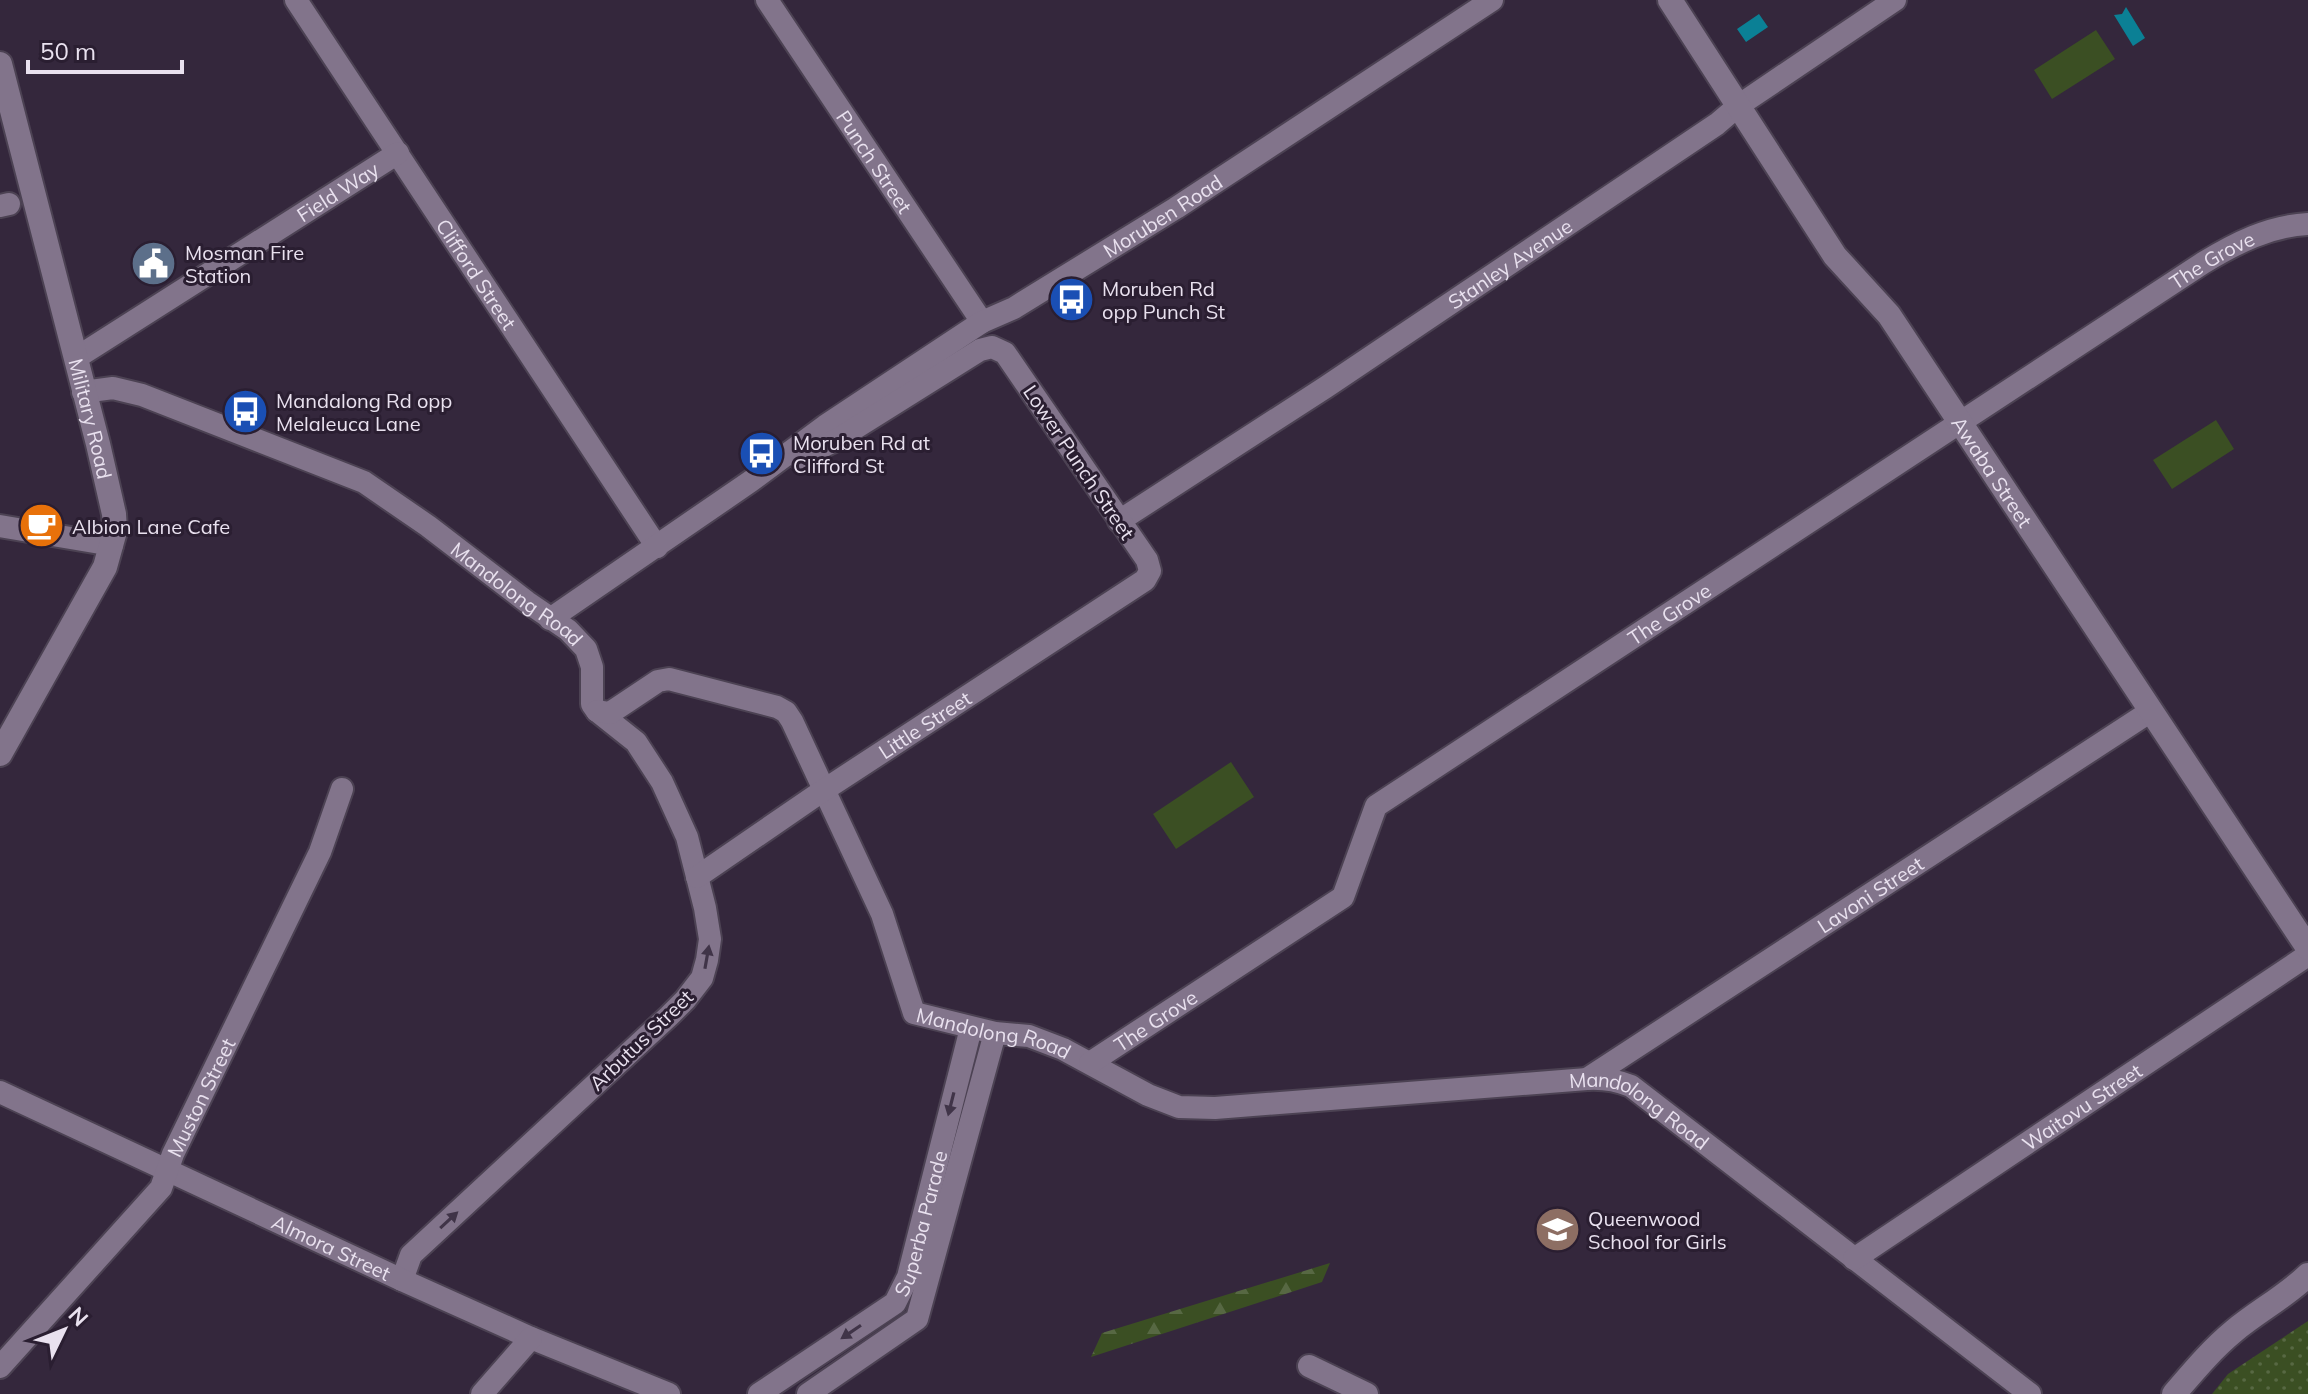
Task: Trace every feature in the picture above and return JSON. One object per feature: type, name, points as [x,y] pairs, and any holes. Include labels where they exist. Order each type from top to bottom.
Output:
[{"type":"street","name":"Clifford Street","points":[[296,0],[657,547]]},
{"type":"street","name":"Punch Street","points":[[767,0],[982,322]]},
{"type":"street","name":"Moruben Road","points":[[550,619],[657,547],[825,426],[982,322],[1014,308],[1176,208],[1492,0]]},
{"type":"street","name":"Awaba Street","points":[[1670,0],[1835,256],[1889,315],[2308,948]]},
{"type":"street","name":"Stanley Avenue","points":[[1119,521],[1326,387],[1717,124],[1738,106],[1895,0]]},
{"type":"street","name":"Military Road","points":[[0,64],[114,514],[112,545],[105,567],[0,754]]},
{"type":"street","name":"Field Way","points":[[76,358],[398,153]]},
{"type":"street","name":"The Grove","points":[[1090,1063],[1343,897],[1376,806],[2203,263],[2237,243],[2287,226],[2308,224]]},
{"type":"street","name":"Moruben Road","points":[[751,481],[838,439],[980,350],[992,347],[1005,353]]},
{"type":"street","name":"Lower Punch Street","points":[[1005,353],[1147,560],[1150,571]]},
{"type":"street","name":"Mandolong Road","points":[[83,392],[113,388],[142,395],[364,482],[568,630],[586,649],[592,667],[592,704],[597,711],[610,713],[658,681],[669,679],[786,712],[882,914],[914,1013],[995,1033],[1029,1036],[1063,1049],[1148,1095],[1179,1107],[1215,1108],[1604,1078],[1631,1086],[2030,1394]]},
{"type":"street","points":[[0,526],[112,545]]},
{"type":"street","name":"Little Street","points":[[697,877],[1145,580],[1150,571]]},
{"type":"street","name":"Arbutus Street","points":[[402,1280],[411,1255],[669,1016],[702,978],[710,939],[687,837],[662,782],[636,742],[597,711]]},
{"type":"street","name":"Lavoni Street","points":[[1587,1079],[2151,711]]},
{"type":"street","name":"Muston Street","points":[[0,1367],[161,1188],[173,1154],[320,852],[342,789]]},
{"type":"street","name":"Waitovu Street","points":[[1854,1259],[2308,955]]},
{"type":"street","name":"Superba Parade","points":[[759,1394],[895,1303],[908,1277],[971,1028]]},
{"type":"street","name":"Superba Parade","points":[[808,1394],[917,1319],[995,1033]]},
{"type":"street","name":"Almora Street","points":[[0,1092],[402,1280],[531,1338],[669,1394]]},
{"type":"street","points":[[2174,1394],[2212,1350],[2237,1328],[2287,1295],[2308,1275]]},
{"type":"street","points":[[482,1394],[531,1338]]},
{"type":"street","points":[[1309,1366],[1367,1394]]},
{"type":"green space","points":[[2096,30],[2115,59],[2052,99],[2034,70]]},
{"type":"green space","points":[[2216,420],[2234,449],[2172,489],[2153,460]]},
{"type":"green space","points":[[1231,762],[1254,797],[1176,849],[1153,814]]},
{"type":"green space","points":[[1330,1263],[1322,1282],[1091,1357],[1102,1333]]},
{"type":"green space","points":[[2308,1321],[2308,1394],[2212,1394],[2228,1374]]},
{"type":"water","points":[[2126,7],[2145,38],[2133,46],[2114,15],[2122,14]]},
{"type":"water","points":[[1759,14],[1768,27],[1746,42],[1737,29]]},
{"type":"place","name":"Mosman Fire Station","points":[[154,263]]},
{"type":"place","name":"Moruben Rd opp Punch St","points":[[1071,299]]},
{"type":"place","name":"Mandalong Rd opp Melaleuca Lane","points":[[245,412]]},
{"type":"place","name":"Moruben Rd at Clifford St","points":[[762,453]]},
{"type":"place","name":"Albion Lane Cafe","points":[[41,526]]},
{"type":"place","name":"Queenwood School for Girls","points":[[1557,1229]]}]
